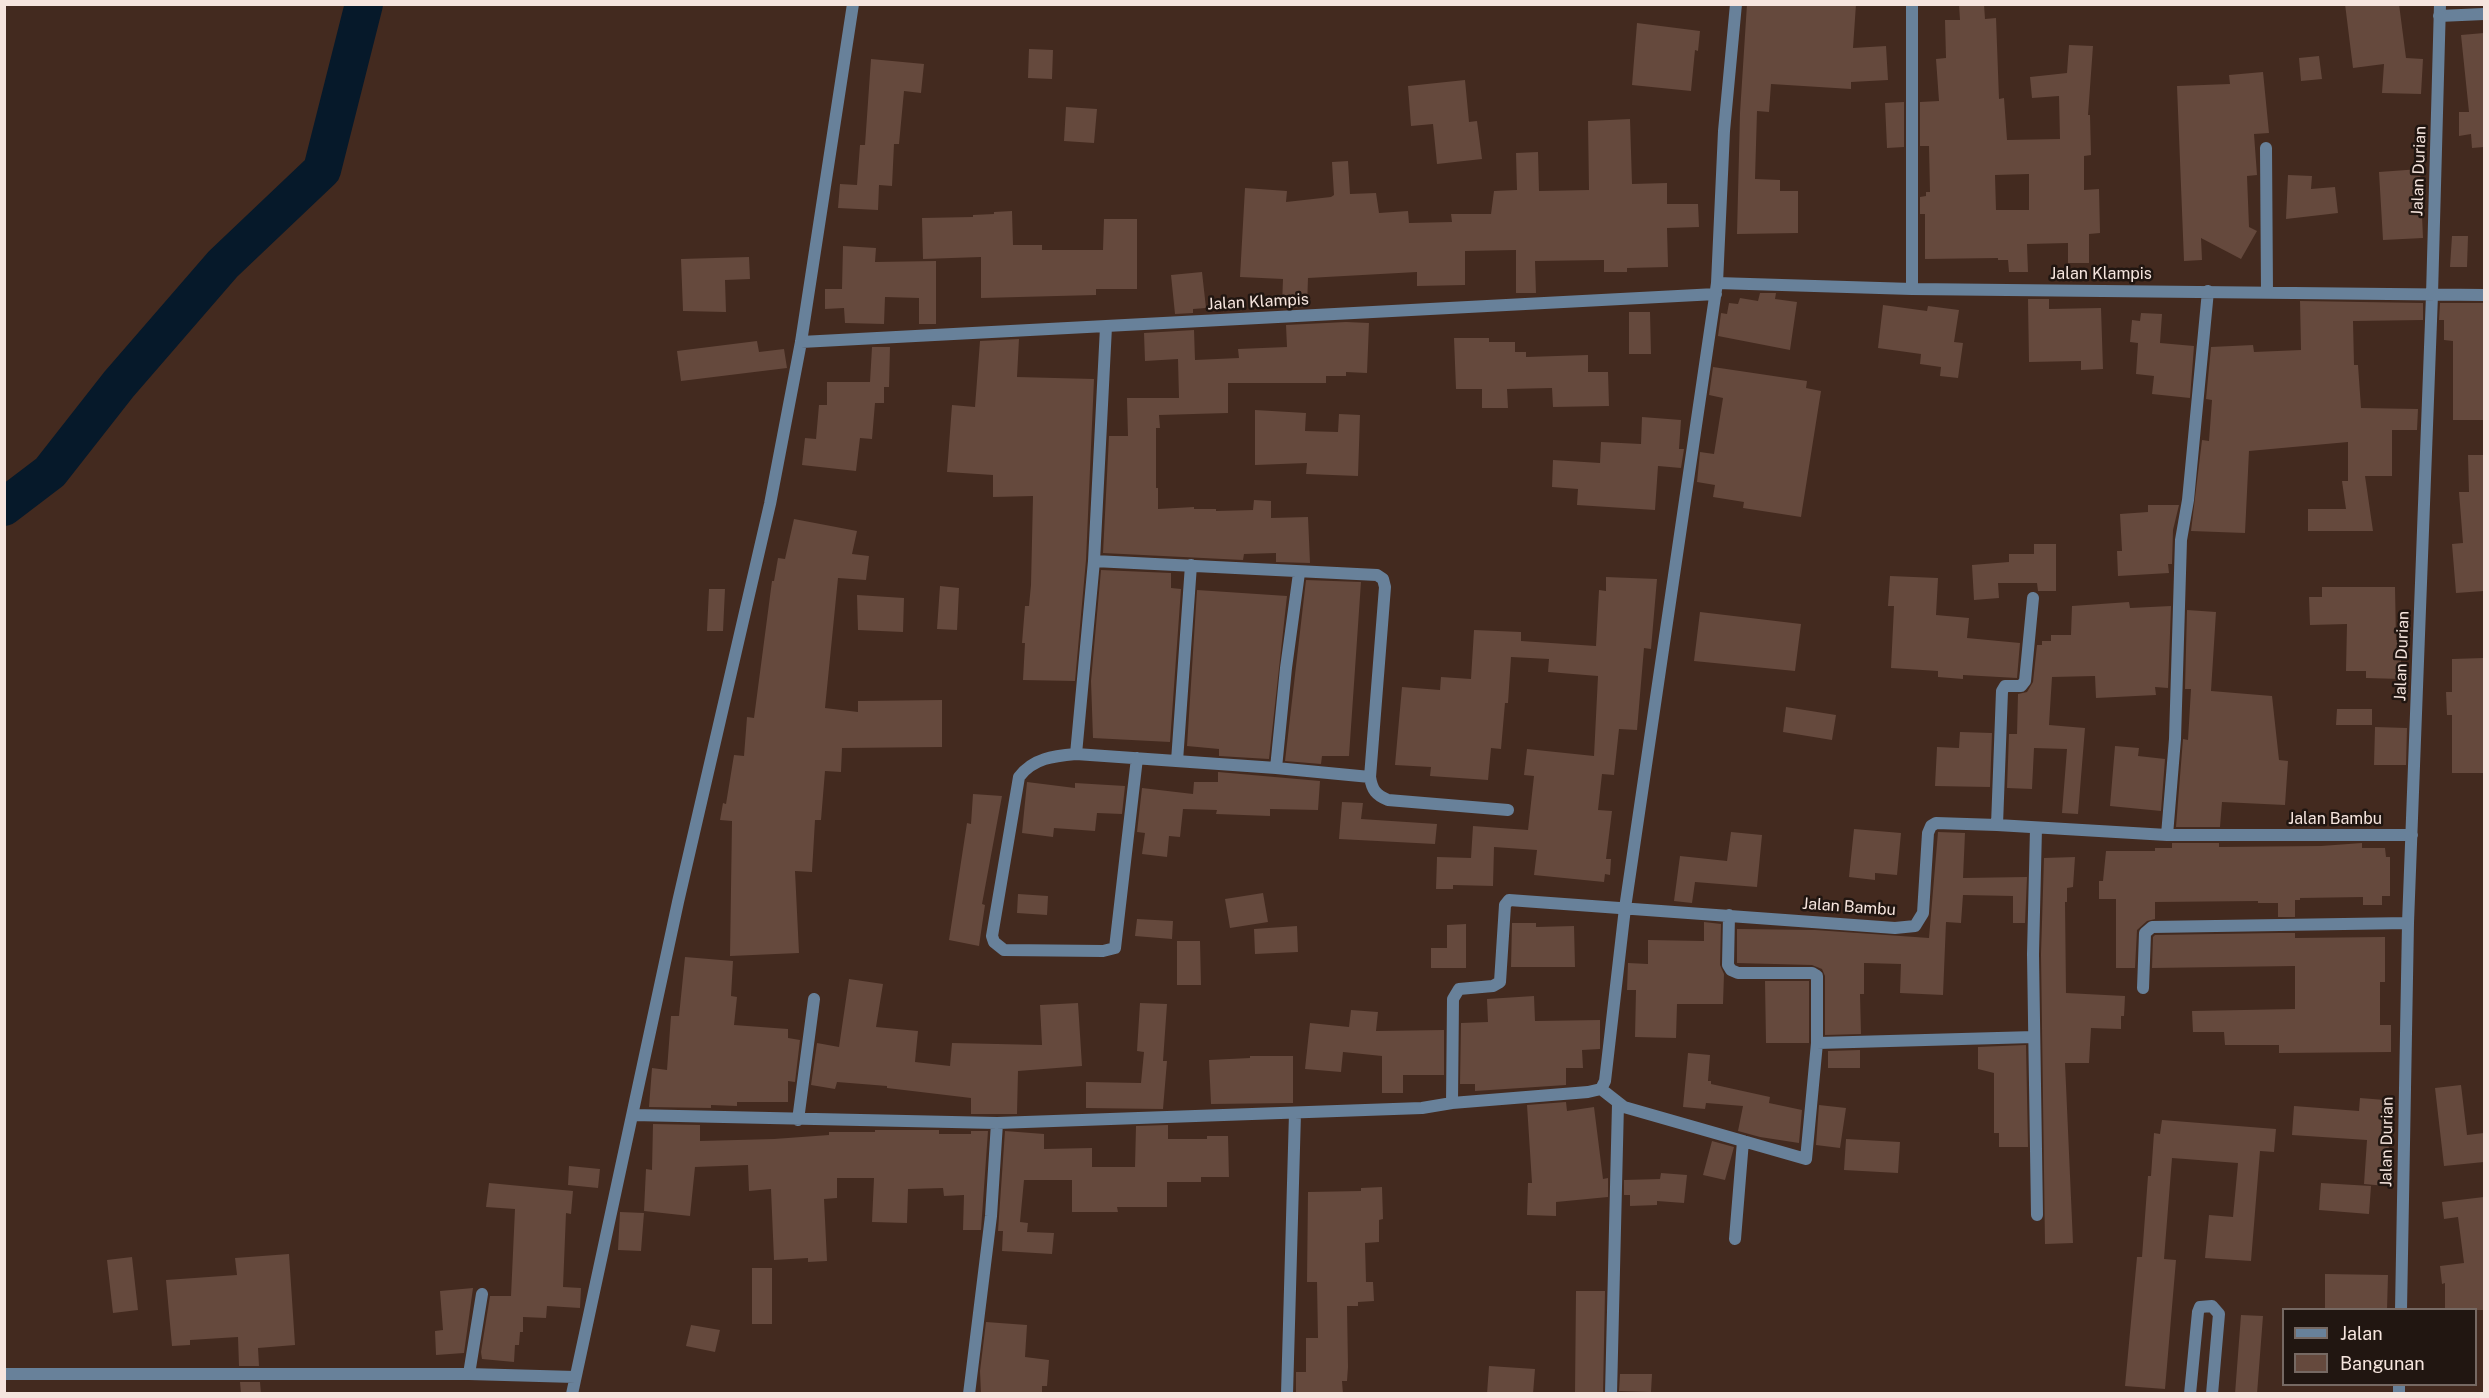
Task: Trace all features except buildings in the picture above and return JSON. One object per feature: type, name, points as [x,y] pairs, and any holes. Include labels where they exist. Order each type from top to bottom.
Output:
[{"type":"street","points":[[572,1394],[678,902],[770,504],[801,342],[853,4]]},
{"type":"street","points":[[1601,1089],[1605,1081],[1625,908],[1716,288],[1724,131],[1736,4]]},
{"type":"street","points":[[1912,4],[1912,289]]},
{"type":"street","points":[[2440,10],[2484,14]]},
{"type":"street","name":"Jalan Durian","points":[[2401,1308],[2408,923],[2432,295],[2440,10]]},
{"type":"street","points":[[2266,148],[2267,292]]},
{"type":"street","name":"Jalan Klampis","points":[[801,342],[1106,327],[1716,288],[2484,295]]},
{"type":"street","points":[[2167,835],[2175,739],[2181,540],[2188,500],[2208,291]]},
{"type":"street","points":[[1076,754],[1094,561],[1106,327]]},
{"type":"street","points":[[1094,561],[1299,573],[1370,573],[1383,579],[1370,777],[1374,793],[1388,800],[1508,810]]},
{"type":"street","points":[[1178,761],[1191,566]]},
{"type":"street","points":[[1276,768],[1299,573]]},
{"type":"street","points":[[1997,825],[2002,692],[2005,686],[2021,686],[2025,681],[2033,598]]},
{"type":"street","points":[[1137,758],[1115,948],[1103,951],[1004,950],[994,942],[992,936],[1019,777],[1026,767],[1052,756],[1076,754],[1137,758],[1276,768],[1370,777]]},
{"type":"street","name":"Jalan Bambu","points":[[1452,1103],[1453,999],[1459,989],[1493,986],[1500,982],[1507,901],[1895,928],[1915,926],[1923,913],[1928,833],[1930,826],[1936,823],[2167,835],[2412,835]]},
{"type":"street","points":[[2036,828],[2033,954],[2037,1215]]},
{"type":"street","points":[[1601,1089],[1618,1104],[1806,1159],[1817,1043],[1817,976],[1812,973],[1738,973],[1731,970],[1728,965],[1729,915]]},
{"type":"street","points":[[2143,988],[2145,933],[2147,929],[2156,926],[2408,923]]},
{"type":"street","points":[[798,1120],[814,999]]},
{"type":"street","points":[[1817,1043],[2034,1037]]},
{"type":"street","points":[[633,1115],[998,1123],[1422,1108],[1452,1103],[1601,1089]]},
{"type":"street","points":[[1611,1394],[1618,1104]]},
{"type":"street","points":[[1287,1394],[1295,1113]]},
{"type":"street","points":[[969,1394],[991,1216],[998,1123]]},
{"type":"street","points":[[1735,1239],[1743,1141]]},
{"type":"street","points":[[469,1374],[482,1294]]},
{"type":"street","points":[[2190,1394],[2198,1312],[2200,1307],[2212,1306],[2219,1314],[2212,1394]]},
{"type":"street","points":[[4,1374],[469,1374],[575,1377]]},
{"type":"waterway","points":[[4,507],[50,472],[119,384],[223,264],[322,170],[364,4]]}]
